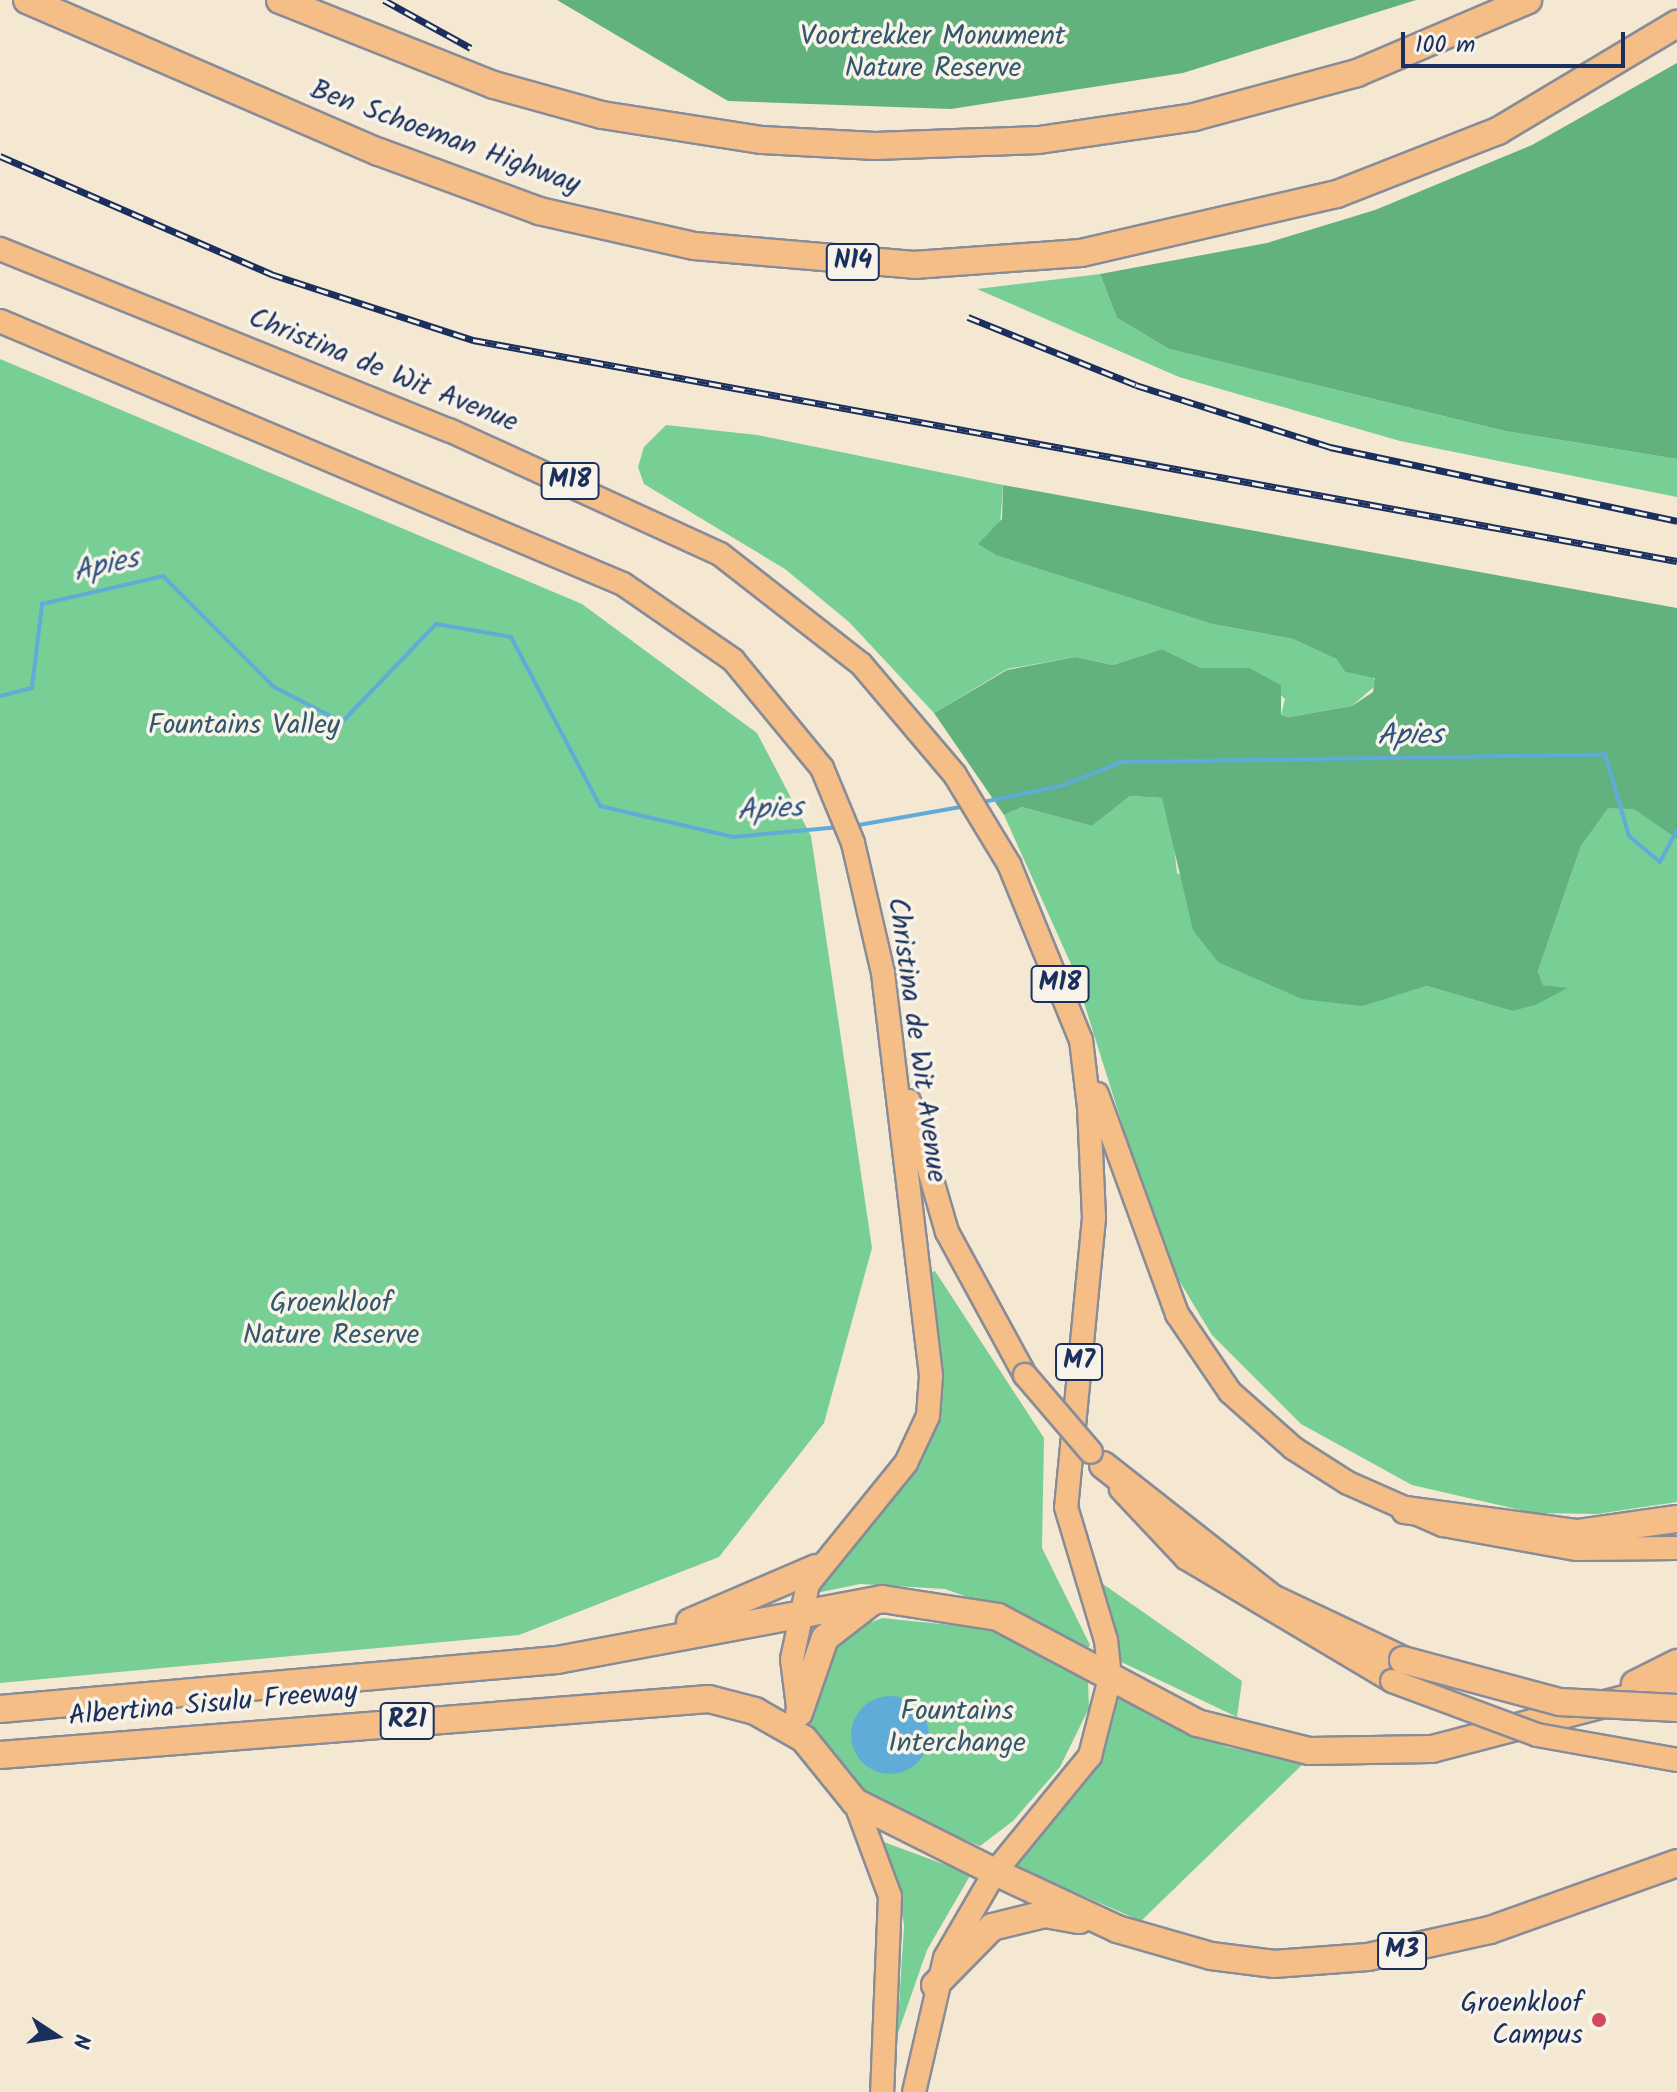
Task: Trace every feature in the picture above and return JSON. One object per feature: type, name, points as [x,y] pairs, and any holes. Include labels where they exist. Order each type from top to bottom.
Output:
[{"type":"highway","name":"Ben Schoeman Highway","points":[[27,0],[379,152],[539,211],[694,246],[914,265],[1081,253],[1337,194],[1498,131],[1677,24]]},
{"type":"highway","points":[[280,0],[494,85],[602,115],[762,140],[875,146],[1039,140],[1194,117],[1385,63],[1528,0]]},
{"type":"highway","points":[[1097,1459],[1272,1598],[1397,1671],[1560,1702],[1677,1708]]},
{"type":"highway","points":[[1405,1510],[1577,1533],[1677,1519]]},
{"type":"highway","points":[[648,1644],[816,1568]]},
{"type":"highway","points":[[799,1713],[825,1638],[882,1599],[998,1617],[1110,1678],[1221,1732],[1309,1751],[1407,1752],[1559,1719],[1677,1685]]},
{"type":"highway","name":"Albertina Sisulu Freeway","points":[[0,1709],[557,1660],[800,1611],[882,1599]]},
{"type":"highway","points":[[1559,1719],[1677,1663]]},
{"type":"highway","name":"Albertina Sisulu Freeway","points":[[0,1755],[687,1698],[735,1704],[804,1739]]},
{"type":"highway","points":[[804,1739],[855,1802]]},
{"type":"highway","name":"M3","points":[[855,1802],[1117,1929],[1243,1961],[1368,1957],[1518,1922],[1677,1863]]},
{"type":"highway","points":[[935,1985],[978,1936],[1013,1920],[1054,1915],[1117,1929]]},
{"type":"main road","points":[[0,240],[116,294]]},
{"type":"main road","name":"Christina de Wit Avenue","points":[[0,249],[581,486],[720,554],[861,664],[955,775],[1038,928],[1081,1040],[1094,1218],[1066,1507],[1106,1640],[1110,1678]]},
{"type":"main road","name":"Christina de Wit Avenue","points":[[0,321],[557,553],[668,609],[771,697],[837,800],[863,879],[889,1022],[931,1376],[916,1446],[816,1568],[800,1611],[792,1659],[799,1713]]},
{"type":"main road","points":[[889,1022],[947,1232],[1025,1375],[1097,1459]]},
{"type":"main road","points":[[1081,1040],[1142,1234],[1201,1355],[1293,1448],[1405,1510],[1541,1545],[1677,1548]]},
{"type":"main road","points":[[1397,1671],[1537,1735],[1677,1760]]},
{"type":"main road","name":"M7","points":[[914,2092],[935,1985],[995,1872],[1090,1756],[1110,1678]]},
{"type":"main road","points":[[799,1713],[804,1739]]},
{"type":"main road","points":[[855,1802],[890,1896],[882,2092]]},
{"type":"green space","name":"Voortrekker Monument Nature Reserve","points":[[557,0],[1416,0],[1183,73],[951,109],[728,101]]},
{"type":"green space","points":[[1677,63],[1677,459],[1505,431],[1169,349],[1117,318],[1100,274],[1267,243],[1375,210],[1532,145]]},
{"type":"green space","points":[[1100,274],[1117,318],[1169,349],[1505,431],[1677,459],[1677,497],[1400,441],[1179,377],[977,289]]},
{"type":"green space","points":[[0,359],[582,604],[757,733],[811,836],[872,1248],[824,1423],[719,1557],[519,1635],[0,1683]]},
{"type":"green space","points":[[666,425],[757,435],[1003,485],[998,556],[1212,624],[1293,639],[1336,659],[1345,672],[1374,677],[1376,685],[1352,706],[1289,717],[1281,715],[1285,699],[1249,668],[1201,668],[1162,649],[1113,665],[1075,657],[1007,669],[934,713],[849,622],[785,569],[644,484],[638,467],[644,447]]},
{"type":"green space","points":[[1003,485],[1677,608],[1677,839],[1634,809],[1608,808],[1581,846],[1538,971],[1543,985],[1568,988],[1535,1005],[1512,1011],[1427,986],[1362,1006],[1302,999],[1218,962],[1193,930],[1162,798],[1130,796],[1092,826],[1022,807],[1004,815],[934,713],[1007,670],[1075,657],[1113,665],[1162,649],[1201,668],[1249,668],[1281,685],[1281,715],[1289,717],[1352,706],[1373,692],[1375,678],[1345,672],[1336,659],[1293,639],[1212,624],[998,556],[978,544],[1002,519]]},
{"type":"green space","points":[[1130,796],[1162,798],[1170,809],[1177,873],[1387,998],[1427,986],[1512,1011],[1566,989],[1543,985],[1538,971],[1581,846],[1608,807],[1634,808],[1677,839],[1677,1502],[1597,1514],[1534,1513],[1412,1485],[1301,1424],[1212,1335],[1163,1254],[1074,971],[1004,815],[1022,807],[1092,826]]},
{"type":"green space","points":[[935,1271],[1044,1438],[1042,1548],[1090,1645],[1086,1650],[1029,1619],[945,1589],[860,1584],[807,1595],[931,1436],[937,1406],[925,1275]]},
{"type":"green space","points":[[1090,1575],[1242,1681],[1237,1717],[1115,1659]]},
{"type":"green space","name":"Fountains Interchange","points":[[882,1618],[990,1629],[1088,1681],[1089,1708],[1060,1767],[1013,1821],[980,1846],[879,1805],[829,1765],[804,1710],[820,1656],[846,1632]]},
{"type":"green space","points":[[1113,1695],[1227,1747],[1305,1762],[1141,1921],[1008,1863],[1039,1830]]},
{"type":"green space","points":[[881,1841],[971,1874],[927,1950],[897,2036],[904,1926],[899,1885]]},
{"type":"water","points":[[890,1696],[905,1699],[922,1713],[929,1735],[926,1750],[912,1767],[890,1774],[875,1771],[858,1757],[851,1735],[854,1720],[868,1703]]},
{"type":"waterway","name":"Apies","points":[[0,696],[32,688],[42,604],[163,576],[274,687],[342,722],[436,624],[511,637],[600,806],[733,837],[840,827]]},
{"type":"waterway","name":"Apies","points":[[983,802],[1061,786],[1122,762],[1605,754],[1629,836],[1660,862],[1677,830]]},
{"type":"waterway","name":"Apies","points":[[853,826],[966,806]]},
{"type":"railway","points":[[384,0],[471,48]]},
{"type":"railway","points":[[0,156],[271,274],[473,340],[1677,561]]},
{"type":"railway","points":[[968,317],[1136,385],[1330,447],[1677,521]]},
{"type":"place","name":"Groenkloof Campus","points":[[1599,2020]]},
{"type":"park label","name":"Fountains Valley","points":[[244,726]]},
{"type":"park label","name":"Groenkloof Nature Reserve","points":[[331,1320]]}]
